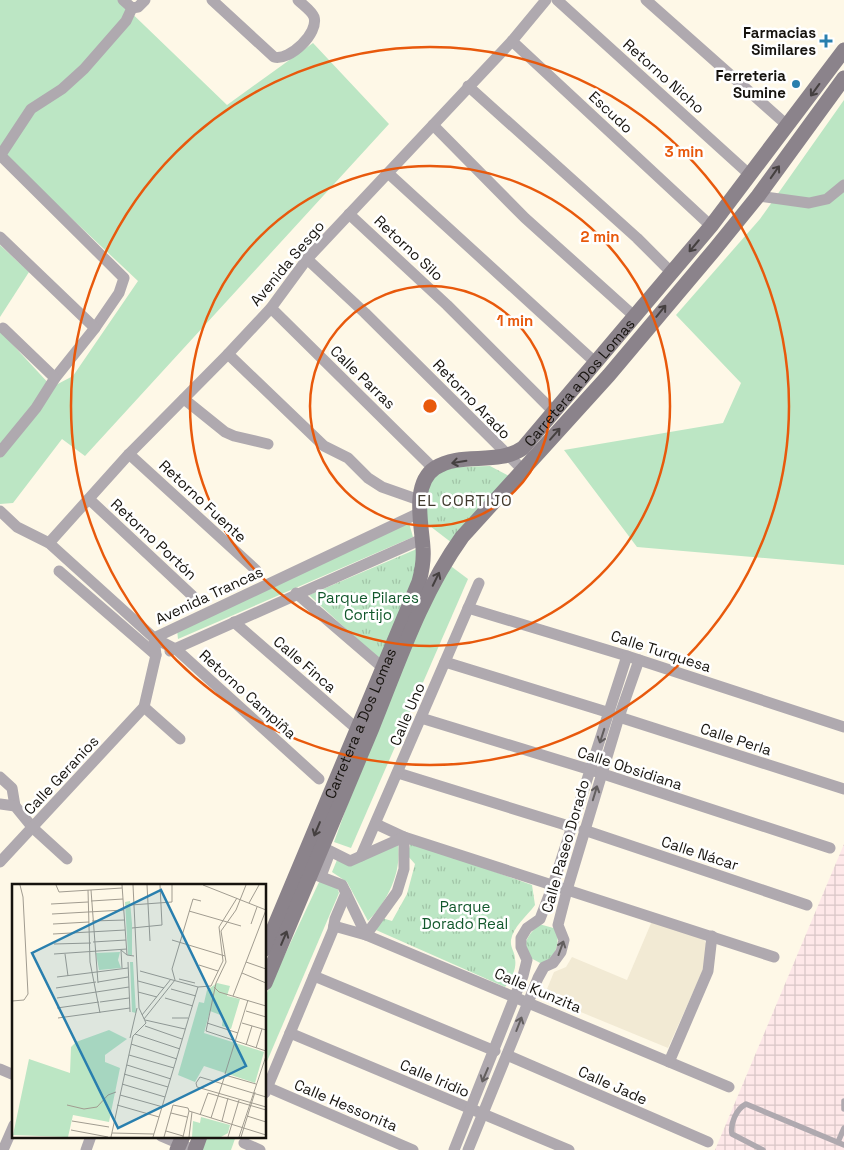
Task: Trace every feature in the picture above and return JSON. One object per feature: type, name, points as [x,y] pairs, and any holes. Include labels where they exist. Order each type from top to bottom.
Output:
[{"type":"main road","name":"Carretera a Dos Lomas","points":[[266,981],[326,850],[335,799],[357,729],[419,582],[423,556],[419,506],[423,484],[434,469],[453,462],[507,457],[523,448],[711,226],[844,50]]},
{"type":"main road","name":"Carretera a Dos Lomas","points":[[266,947],[436,576],[462,537],[609,375],[758,196],[844,78]]},
{"type":"main road","points":[[194,1150],[199,1138]]},
{"type":"street","points":[[123,0],[132,8]]},
{"type":"street","points":[[132,8],[138,7],[145,0]]},
{"type":"street","points":[[212,0],[274,57],[281,59],[291,55],[311,34],[315,24],[314,15],[298,0]]},
{"type":"street","name":"Avenida Sesgo","points":[[50,543],[129,454],[228,354],[270,308],[307,259],[512,41],[546,0]]},
{"type":"street","name":"Retorno Nicho","points":[[557,0],[750,175]]},
{"type":"street","points":[[646,0],[788,126]]},
{"type":"street","points":[[0,452],[36,408],[55,378],[96,328],[118,292],[124,278],[0,156],[31,109],[62,89],[84,69],[126,21],[132,8]]},
{"type":"street","name":"Escudo","points":[[512,41],[711,226]]},
{"type":"street","points":[[468,86],[637,238],[672,273]]},
{"type":"street","points":[[433,125],[525,218],[634,316]]},
{"type":"street","points":[[388,173],[596,363]]},
{"type":"street","points":[[758,196],[809,203],[827,199],[844,185]]},
{"type":"street","name":"Retorno Silo","points":[[349,214],[448,304],[554,412]]},
{"type":"street","points":[[0,237],[96,328]]},
{"type":"street","name":"Retorno Arado","points":[[307,259],[400,347],[507,457],[523,470]]},
{"type":"street","name":"Calle Parras","points":[[270,308],[434,469]]},
{"type":"street","points":[[3,328],[55,378]]},
{"type":"street","points":[[228,354],[324,446],[348,458],[368,478],[382,487],[419,506]]},
{"type":"street","points":[[184,399],[225,432],[268,444]]},
{"type":"street","name":"Retorno Fuente","points":[[129,454],[256,570]]},
{"type":"street","name":"Retorno Portón","points":[[89,499],[198,601]]},
{"type":"street","name":"Avenida Trancas","points":[[144,707],[156,655],[154,638],[419,506]]},
{"type":"street","name":"Retorno Campiña","points":[[0,511],[17,527],[50,543],[154,638],[177,650],[319,779]]},
{"type":"street","points":[[59,571],[156,655],[177,650],[296,593],[422,539]]},
{"type":"street","name":"Calle Uno","points":[[361,856],[479,583]]},
{"type":"street","points":[[296,593],[382,667]]},
{"type":"street","name":"Calle Turquesa","points":[[468,608],[627,656],[844,727]]},
{"type":"street","name":"Calle Finca","points":[[234,622],[357,729]]},
{"type":"street","name":"Calle Paseo Dorado","points":[[468,1150],[544,967],[553,963],[561,952],[564,940],[558,925],[584,830],[596,772],[614,715],[627,656]]},
{"type":"street","name":"Calle Paseo Dorado","points":[[614,715],[639,660]]},
{"type":"street","name":"Calle Perla","points":[[445,662],[844,789]]},
{"type":"street","points":[[144,707],[180,739]]},
{"type":"street","name":"Calle Geranios","points":[[0,862],[144,707]]},
{"type":"street","name":"Calle Obsidiana","points":[[421,718],[596,772],[830,848]]},
{"type":"street","name":"Calle Paseo Dorado","points":[[454,1150],[516,997],[526,960],[521,947],[521,938],[527,928],[540,919],[572,827],[596,772]]},
{"type":"street","points":[[398,773],[572,827]]},
{"type":"street","points":[[0,776],[12,788],[15,806],[33,828],[67,859]]},
{"type":"street","points":[[0,804],[15,806]]},
{"type":"street","points":[[376,824],[404,837],[774,957]]},
{"type":"street","name":"Calle Nácar","points":[[584,830],[807,905]]},
{"type":"street","points":[[326,850],[350,861],[404,837]]},
{"type":"street","points":[[316,874],[342,886],[366,935],[397,892],[404,869],[404,837]]},
{"type":"street","points":[[266,1090],[314,976],[334,926],[334,919],[346,893]]},
{"type":"street","points":[[540,919],[558,925]]},
{"type":"street","name":"Calle Kunzita","points":[[334,926],[366,935],[729,1087]]},
{"type":"street","points":[[669,1062],[708,972],[712,936]]},
{"type":"street","points":[[526,960],[544,967]]},
{"type":"street","points":[[314,976],[495,1051]]},
{"type":"street","name":"Calle Iridio","points":[[290,1033],[569,1150]]},
{"type":"street","name":"Calle Jade","points":[[507,1055],[708,1142]]},
{"type":"street","points":[[0,1069],[12,1074]]},
{"type":"street","name":"Calle Hessonita","points":[[266,1090],[413,1150]]},
{"type":"street","points":[[3,1150],[12,1130]]},
{"type":"street","points":[[86,1150],[90,1138]]},
{"type":"street","points":[[166,1138],[194,1150]]},
{"type":"street","points":[[244,1143],[260,1150]]},
{"type":"lane","points":[[844,1101],[844,1110]]},
{"type":"lane","points":[[763,1150],[732,1134],[730,1127],[741,1107],[746,1104],[841,1143],[844,1128]]},
{"type":"shaded area","points":[[844,844],[844,1150],[715,1150]]},
{"type":"shaded area","points":[[652,921],[702,937],[707,945],[703,970],[668,1048],[554,1001],[547,989],[554,972],[566,967],[572,957],[627,980]]},
{"type":"green space","points":[[0,0],[118,0],[227,105],[313,43],[389,124],[85,456],[62,439],[13,503],[0,504],[0,331],[52,387],[73,376],[138,281],[0,151]]},
{"type":"green space","points":[[844,100],[844,565],[637,547],[564,450],[723,423],[741,383],[676,315],[760,219]]},
{"type":"green space","points":[[0,245],[29,272],[0,317]]},
{"type":"green space","points":[[490,466],[511,477],[452,543],[426,523],[421,496],[433,474],[456,467]]},
{"type":"green space","points":[[409,523],[413,537],[178,639],[177,630]]},
{"type":"green space","name":"Parque Pilares Cortijo","points":[[419,548],[417,576],[380,660],[309,595]]},
{"type":"green space","points":[[448,564],[468,579],[351,848],[334,842],[383,706]]},
{"type":"green space","name":"Parque Dorado Real","points":[[411,842],[532,885],[535,905],[517,926],[512,935],[511,943],[515,957],[515,966],[505,987],[376,930],[382,918],[392,921],[407,894],[415,864],[407,855]]},
{"type":"green space","points":[[398,844],[398,866],[392,886],[381,905],[368,921],[347,882],[332,872],[337,860]]},
{"type":"green space","points":[[320,880],[337,887],[339,893],[266,1064],[266,995]]},
{"type":"green space","points":[[539,924],[557,929],[558,940],[556,949],[552,957],[544,965],[525,955],[526,941]]},
{"type":"green space","points":[[204,1138],[235,1138],[231,1150],[200,1150]]},
{"type":"place","name":"Farmacias Similares","points":[[826,41]]},
{"type":"place","name":"Ferreteria Sumine","points":[[796,84]]},
{"type":"district","name":"EL CORTIJO","points":[[465,500]]}]
